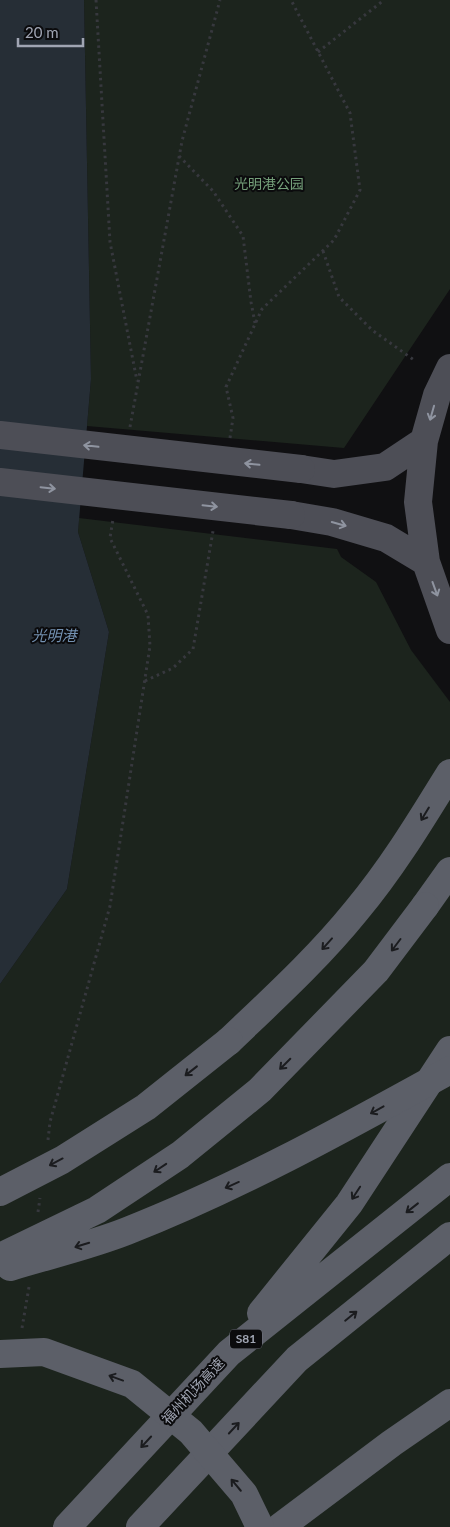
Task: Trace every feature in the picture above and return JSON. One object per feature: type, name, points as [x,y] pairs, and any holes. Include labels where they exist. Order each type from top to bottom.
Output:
[{"type":"highway","points":[[0,1192],[62,1160],[146,1107],[229,1041],[297,977],[356,911],[412,835],[450,772]]},
{"type":"highway","points":[[0,1257],[97,1210],[180,1155],[260,1090],[376,971],[450,871]]},
{"type":"highway","points":[[229,1353],[349,1204],[450,1050]]},
{"type":"highway","points":[[0,1271],[126,1232],[256,1174],[350,1126],[450,1070]]},
{"type":"highway","name":"福州机场高速","points":[[67,1527],[229,1353],[450,1177]]},
{"type":"highway","points":[[140,1527],[297,1359],[450,1236]]},
{"type":"highway","points":[[0,1354],[44,1352],[132,1384],[191,1432],[244,1494],[260,1527]]},
{"type":"highway","points":[[280,1527],[392,1443],[450,1403]]},
{"type":"highway","points":[[306,1527],[392,1443]]},
{"type":"highway","points":[[147,1527],[167,1500]]},
{"type":"main road","points":[[450,368],[437,394],[424,441],[418,502],[426,562],[450,630]]},
{"type":"main road","points":[[0,435],[334,474],[385,468],[424,441]]},
{"type":"main road","points":[[0,482],[291,515],[332,522],[386,538],[426,562]]},
{"type":"path","points":[[96,0],[110,242],[138,384]]},
{"type":"path","points":[[129,432],[179,155],[220,0]]},
{"type":"path","points":[[228,446],[233,418],[226,386],[262,309],[334,240],[360,190],[350,113],[291,0]]},
{"type":"path","points":[[318,52],[384,0]]},
{"type":"path","points":[[179,155],[213,192],[243,236],[255,324]]},
{"type":"path","points":[[322,251],[339,297],[372,330],[414,360]]},
{"type":"path","points":[[48,1142],[50,1122],[110,906],[150,646],[148,615],[110,538],[113,518]]},
{"type":"path","points":[[145,681],[173,668],[193,649],[215,523]]},
{"type":"path","points":[[38,1219],[41,1190]]},
{"type":"path","points":[[20,1334],[24,1325],[29,1287]]},
{"type":"green space","name":"光明港公园","points":[[84,0],[450,0],[450,289],[344,448],[87,426],[91,379]]},
{"type":"green space","points":[[79,518],[337,549],[341,557],[376,582],[411,650],[450,702],[450,1527],[0,1527],[0,984],[67,889],[109,632],[78,532]]},
{"type":"water","name":"光明港","points":[[0,0],[84,0],[91,379],[78,532],[109,632],[67,889],[0,984]]}]
